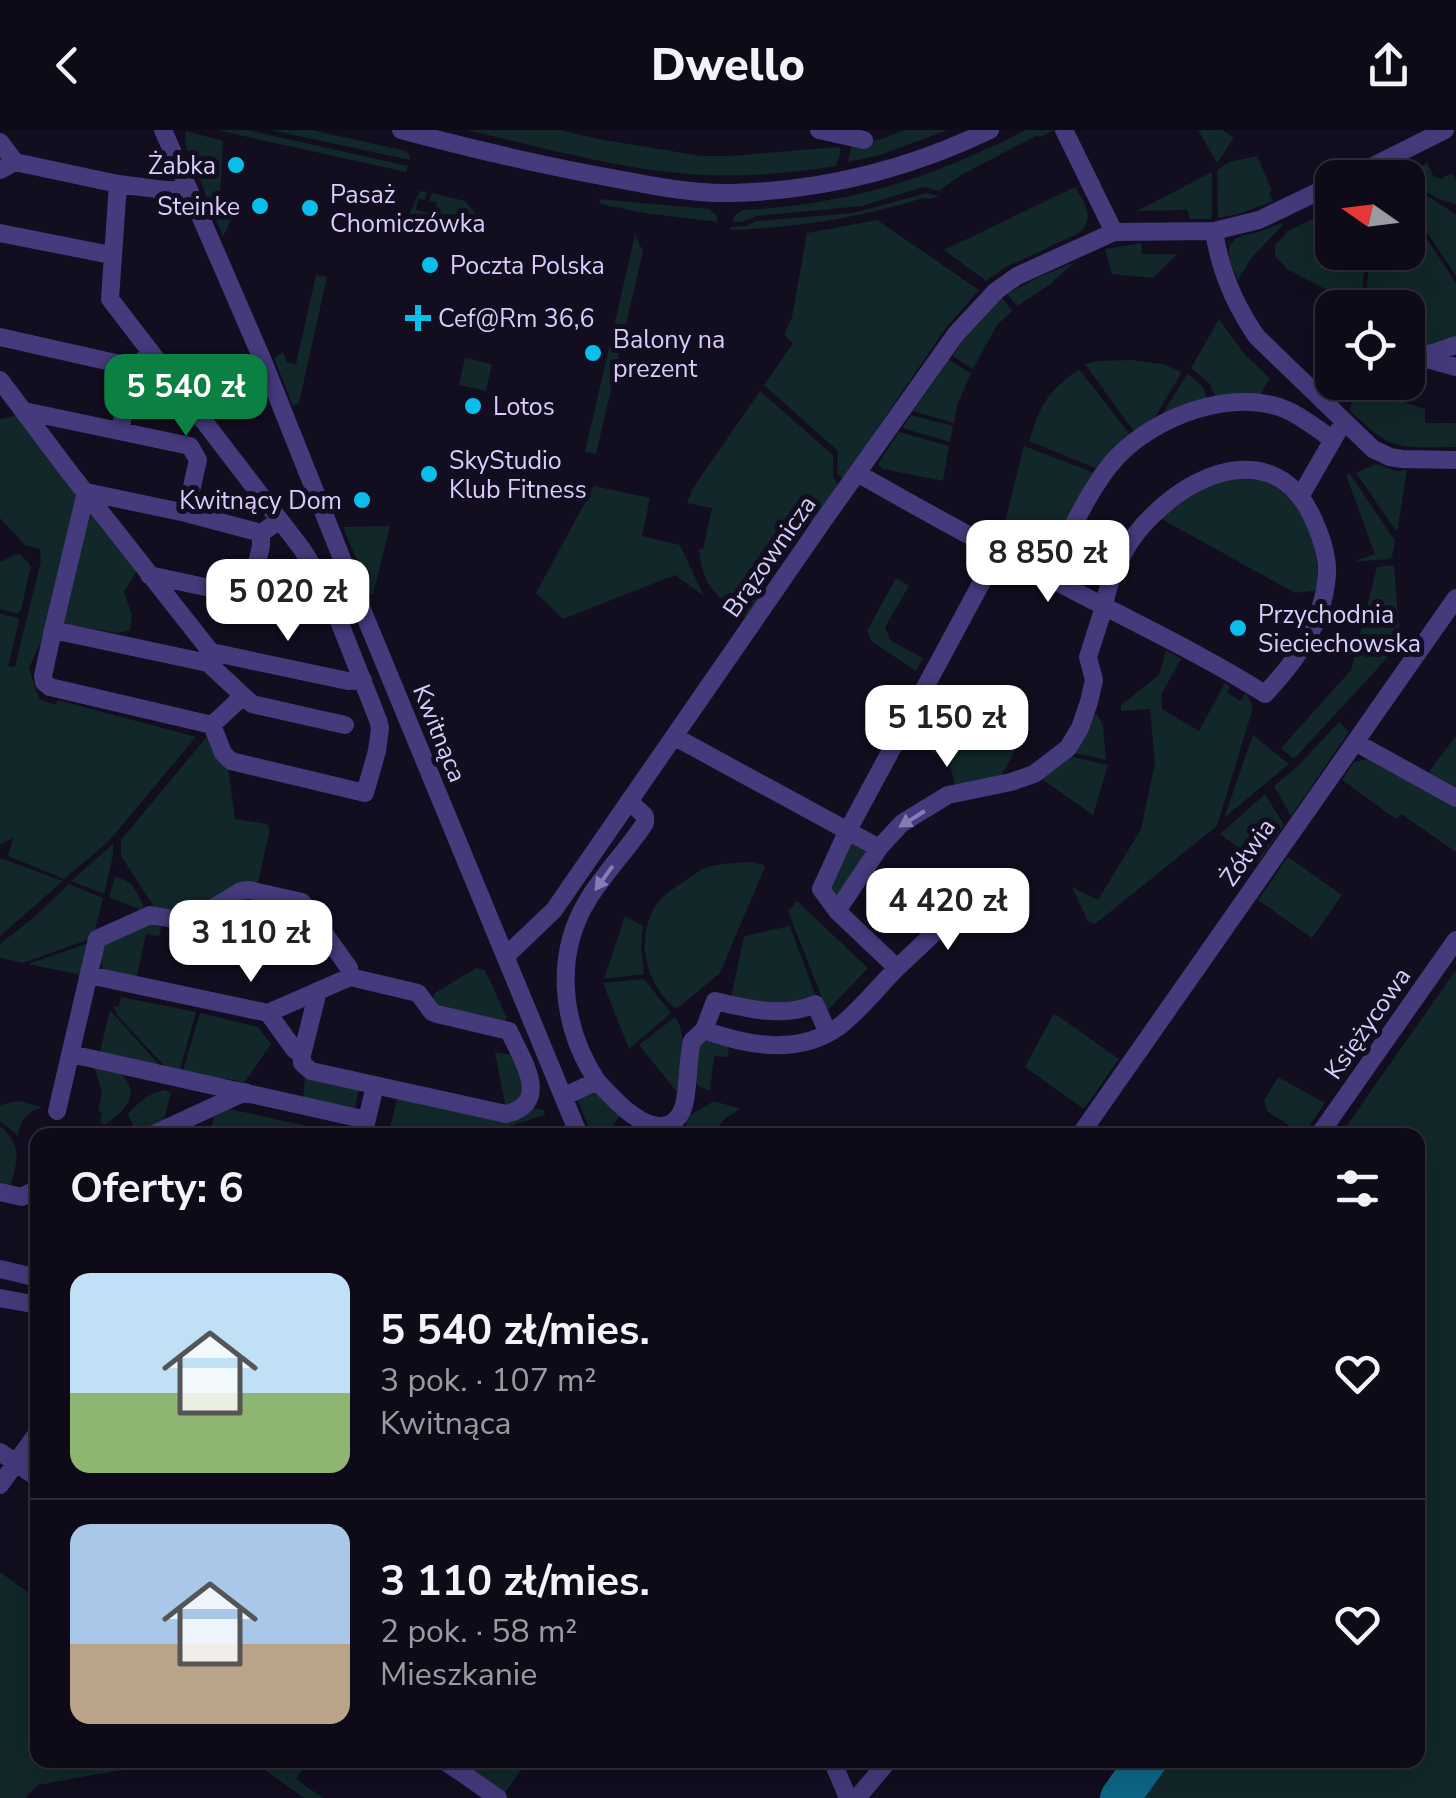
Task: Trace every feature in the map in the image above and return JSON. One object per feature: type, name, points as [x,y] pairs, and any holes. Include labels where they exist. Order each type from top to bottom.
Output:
[{"type":"street","name":"Kwitnąca","points":[[163,130],[263,361],[563,1097],[571,1128]]},
{"type":"street","points":[[400,130],[570,171],[666,188],[729,193],[798,188],[875,173],[930,156],[988,130]]},
{"type":"street","points":[[819,130],[864,140]]},
{"type":"street","points":[[1064,130],[1114,232]]},
{"type":"street","points":[[1386,160],[1446,130]]},
{"type":"street","points":[[0,142],[7,166],[118,184],[189,189]]},
{"type":"street","points":[[118,184],[110,299],[316,570],[380,728],[366,793],[231,761],[222,753],[212,724]]},
{"type":"street","name":"Brązownicza","points":[[506,956],[554,910],[956,334],[996,290],[1017,276],[1114,232],[1214,231],[1258,220],[1315,194]]},
{"type":"street","points":[[1214,231],[1222,271],[1258,337],[1374,450],[1390,457],[1456,460]]},
{"type":"street","points":[[0,233],[111,255]]},
{"type":"street","points":[[0,337],[120,364],[131,380],[120,430]]},
{"type":"street","points":[[1425,354],[1456,346]]},
{"type":"street","points":[[128,372],[151,353]]},
{"type":"street","points":[[1425,359],[1456,367]]},
{"type":"street","points":[[0,380],[209,657],[243,696],[252,704],[345,724]]},
{"type":"street","points":[[1046,576],[1100,478],[1117,457],[1138,439],[1174,419],[1214,405],[1262,403],[1287,410],[1333,440]]},
{"type":"street","points":[[24,411],[184,444],[198,460],[186,513]]},
{"type":"street","points":[[1301,495],[1344,421]]},
{"type":"street","points":[[194,451],[213,435]]},
{"type":"street","points":[[837,911],[879,848],[902,823],[948,795],[1024,778],[1068,748],[1089,702],[1094,680],[1088,657],[1104,606],[1115,570],[1134,535],[1180,492],[1226,470],[1243,468],[1276,478],[1301,495],[1327,568],[1316,621],[1295,662],[1265,694],[1104,606],[998,552],[857,473]]},
{"type":"street","points":[[86,492],[261,533],[279,521]]},
{"type":"street","points":[[86,492],[44,682],[50,687],[212,724]]},
{"type":"street","points":[[249,596],[261,533]]},
{"type":"street","points":[[897,968],[837,911],[821,889],[847,832],[998,552]]},
{"type":"street","points":[[150,575],[327,613],[335,611]]},
{"type":"street","name":"Żółwia","points":[[1085,1128],[1456,598]]},
{"type":"street","points":[[53,630],[348,681],[362,680]]},
{"type":"street","points":[[350,648],[374,637]]},
{"type":"street","points":[[212,724],[243,696]]},
{"type":"street","points":[[675,737],[879,848]]},
{"type":"street","points":[[1355,742],[1456,798]]},
{"type":"street","points":[[629,801],[645,816],[645,823],[588,900],[571,940],[565,975],[569,1016],[578,1046],[598,1081],[630,1113],[651,1125],[668,1124],[684,1108],[692,1041],[704,1030],[715,1000],[772,1012],[815,1004],[828,1033]]},
{"type":"street","points":[[57,1112],[97,939],[150,915],[190,922],[246,890],[302,902],[349,968],[350,977]]},
{"type":"street","points":[[704,1030],[733,1040],[781,1046],[808,1042],[840,1026],[966,904],[973,902],[996,914]]},
{"type":"street","name":"Księżycowa","points":[[1324,1128],[1456,940]]},
{"type":"street","points":[[88,975],[268,1013],[318,991],[350,977],[418,993],[432,1012],[507,1030],[530,1078],[532,1089],[524,1106],[506,1114],[311,1071],[302,1063],[302,1055],[318,991]]},
{"type":"street","points":[[268,1013],[302,1055]]},
{"type":"street","points":[[71,1054],[246,1092],[365,1127],[375,1086]]},
{"type":"street","points":[[563,1097],[598,1081]]},
{"type":"street","points":[[167,1128],[246,1092]]},
{"type":"street","points":[[0,1192],[30,1195]]},
{"type":"street","points":[[0,1269],[30,1276]]},
{"type":"street","points":[[0,1298],[30,1304]]},
{"type":"street","points":[[0,1485],[8,1458],[30,1439]]},
{"type":"street","points":[[8,1458],[30,1473]]},
{"type":"street","points":[[455,1768],[498,1798]]},
{"type":"street","points":[[835,1768],[848,1798]]},
{"type":"street","points":[[857,1798],[882,1768]]},
{"type":"green space","points":[[216,130],[247,130],[408,166],[406,172]]},
{"type":"green space","points":[[271,130],[312,130],[406,151],[410,160]]},
{"type":"green space","points":[[466,130],[560,130],[702,156],[839,147],[841,151],[836,166],[707,175],[604,162]]},
{"type":"green space","points":[[904,130],[948,130],[880,155],[848,162],[851,146]]},
{"type":"green space","points":[[1026,130],[1054,130],[961,175],[939,191],[923,187],[862,206],[732,222],[742,210],[819,202],[889,186],[956,162]]},
{"type":"green space","points":[[1198,130],[1223,130],[1234,138],[1217,163]]},
{"type":"green space","points":[[186,131],[223,141],[220,197],[231,220],[223,237],[185,144]]},
{"type":"green space","points":[[1257,156],[1273,201],[1218,218],[1217,170],[1229,162]]},
{"type":"green space","points":[[1425,164],[1434,177],[1441,179],[1452,173],[1456,180],[1456,204],[1425,191]]},
{"type":"green space","points":[[1212,172],[1212,219],[1190,219],[1187,210],[1137,211]]},
{"type":"green space","points":[[1075,187],[1087,210],[1084,228],[986,281],[944,250]]},
{"type":"green space","points":[[420,191],[427,192],[425,200],[418,199],[416,210],[434,214],[437,203],[429,201],[432,193],[465,201],[488,228],[486,235],[408,217]]},
{"type":"green space","points":[[927,193],[939,196],[828,221],[730,230],[756,221],[853,213]]},
{"type":"green space","points":[[1425,195],[1456,214],[1456,276],[1425,230]]},
{"type":"green space","points":[[599,199],[709,209],[717,216],[717,222],[644,213],[600,204]]},
{"type":"green space","points":[[1315,218],[1315,270],[1364,270],[1364,290],[1327,290],[1287,269],[1275,256],[1275,245],[1288,231]]},
{"type":"green space","points":[[877,220],[979,290],[945,329],[843,479],[837,474],[838,451],[764,385],[793,343],[784,335],[792,317],[807,233]]},
{"type":"green space","points":[[1281,223],[1238,280],[1229,256],[1231,244],[1242,236]]},
{"type":"green space","points":[[635,235],[643,251],[596,454],[585,452]]},
{"type":"green space","points":[[1425,236],[1456,283],[1456,342],[1425,346],[1425,290],[1368,290],[1368,270],[1425,270]]},
{"type":"green space","points":[[1141,243],[1142,254],[1177,254],[1153,278],[1112,274],[1105,249]]},
{"type":"green space","points":[[1075,262],[1017,306],[1007,294],[1039,277]]},
{"type":"green space","points":[[316,275],[327,277],[299,403],[293,406],[274,358],[283,352],[287,362],[296,364]]},
{"type":"green space","points":[[1002,298],[1012,311],[997,325],[973,369],[952,356],[978,319]]},
{"type":"green space","points":[[1219,319],[1245,355],[1270,378],[1259,396],[1216,398],[1209,383],[1191,368]]},
{"type":"green space","points":[[465,358],[492,364],[486,391],[459,385]]},
{"type":"green space","points":[[949,360],[971,373],[954,423],[913,411]]},
{"type":"green space","points":[[1132,360],[1163,364],[1182,372],[1151,424],[1136,434],[1085,364]]},
{"type":"green space","points":[[1079,369],[1132,437],[1100,470],[1029,441],[1046,399]]},
{"type":"green space","points":[[1188,373],[1203,387],[1208,401],[1159,419]]},
{"type":"green space","points":[[760,391],[833,455],[833,477],[839,485],[814,523],[806,518],[756,590],[764,595],[747,618],[719,597],[704,573],[699,549],[703,549],[712,508],[687,503],[693,488]]},
{"type":"green space","points":[[1352,400],[1398,400],[1425,409],[1425,423],[1456,423],[1456,447],[1396,445],[1373,432],[1350,411]]},
{"type":"green space","points":[[20,415],[138,569],[124,592],[132,615],[130,630],[116,633],[66,624],[45,633],[29,668],[39,699],[55,705],[58,700],[196,737],[109,841],[64,879],[8,856],[13,838],[0,844],[0,614],[19,621],[8,666],[15,667],[41,560],[40,549],[25,545],[0,518],[0,419]]},
{"type":"green space","points":[[911,415],[953,426],[950,442],[902,428]]},
{"type":"green space","points":[[899,432],[949,446],[943,481],[883,469],[878,464]]},
{"type":"green space","points":[[1024,446],[1100,475],[1070,525],[1023,545],[1002,534]]},
{"type":"green space","points":[[1376,464],[1396,471],[1407,470],[1397,532],[1356,473]]},
{"type":"green space","points":[[1350,474],[1395,541],[1389,559],[1352,562],[1375,554],[1346,475]]},
{"type":"green space","points":[[1255,477],[1286,495],[1306,522],[1316,554],[1319,590],[1295,593],[1158,517],[1218,478]]},
{"type":"green space","points":[[594,486],[650,498],[642,536],[680,545],[704,596],[675,575],[563,619],[536,593]]},
{"type":"green space","points":[[390,526],[373,594],[371,595],[343,527]]},
{"type":"green space","points":[[19,553],[31,566],[18,614],[0,609],[0,562]]},
{"type":"green space","points":[[1394,565],[1400,644],[1294,759],[1281,748],[1351,670],[1377,567]]},
{"type":"green space","points":[[896,578],[909,586],[885,627],[891,641],[923,658],[916,671],[871,641],[867,631]]},
{"type":"green space","points":[[1166,650],[1181,659],[1161,695],[1162,709],[1199,731],[1225,683],[1230,687],[1227,692],[1240,701],[1246,693],[1252,711],[1217,826],[1095,924],[1088,921],[1072,887],[1098,900],[1141,829],[1155,763],[1150,709],[1121,711],[1121,705],[1159,675]]},
{"type":"green space","points":[[931,692],[1021,740],[999,780],[955,785],[949,761],[907,738]]},
{"type":"green space","points":[[1096,713],[1103,725],[1106,760],[1070,752]]},
{"type":"green space","points":[[1339,722],[1349,732],[1291,816],[1274,786]]},
{"type":"green space","points":[[208,735],[227,760],[235,819],[267,824],[270,829],[257,887],[190,919],[156,910],[121,856],[121,840]]},
{"type":"green space","points":[[1253,735],[1289,764],[1224,818]]},
{"type":"green space","points":[[1456,738],[1456,788],[1428,773]]},
{"type":"green space","points":[[1066,755],[1108,765],[1093,815],[1039,777]]},
{"type":"green space","points":[[1367,759],[1456,807],[1456,852],[1401,814],[1396,819],[1342,780],[1354,762]]},
{"type":"green space","points":[[1265,794],[1284,825],[1258,863],[1220,834]]},
{"type":"green space","points":[[852,839],[872,849],[838,897],[831,895],[829,879]]},
{"type":"green space","points":[[113,844],[104,894],[71,881]]},
{"type":"green space","points":[[1288,857],[1342,895],[1312,938],[1258,900]]},
{"type":"green space","points":[[0,858],[63,881],[0,936]]},
{"type":"green space","points":[[752,862],[765,867],[720,973],[675,1008],[657,987],[647,961],[646,933],[655,907],[669,892],[705,868]]},
{"type":"green space","points":[[115,877],[133,887],[144,906],[140,910],[109,897]]},
{"type":"green space","points":[[69,884],[103,898],[93,938],[23,963],[0,958],[0,944]]},
{"type":"green space","points":[[797,901],[868,968],[827,1011],[788,911]]},
{"type":"green space","points":[[625,916],[643,926],[644,974],[604,979]]},
{"type":"green space","points":[[149,919],[163,921],[159,936],[146,934],[136,981],[106,971],[101,962],[101,942]]},
{"type":"green space","points":[[790,926],[815,994],[773,1003],[731,997],[744,936]]},
{"type":"green space","points":[[92,942],[81,975],[28,964]]},
{"type":"green space","points":[[476,968],[485,970],[507,1018],[503,1023],[442,1012],[432,1003],[435,993]]},
{"type":"green space","points":[[1456,970],[1456,1798],[1130,1798],[1151,1768],[1425,1768],[1425,1128],[1345,1128]]},
{"type":"green space","points":[[644,979],[671,1013],[629,1049],[603,983]]},
{"type":"green space","points":[[121,997],[196,1012],[179,1073],[169,1071],[117,1015],[113,1006],[119,1007]]},
{"type":"green space","points":[[110,1010],[163,1069],[125,1061],[125,1057],[113,1054],[99,1056]]},
{"type":"green space","points":[[200,1013],[258,1027],[271,1044],[242,1086],[238,1081],[182,1074]]},
{"type":"green space","points":[[1054,1013],[1119,1059],[1084,1109],[1025,1067]]},
{"type":"green space","points":[[675,1017],[683,1044],[682,1098],[639,1045]]},
{"type":"green space","points":[[703,1041],[729,1044],[728,1057],[714,1056],[710,1091],[693,1081],[691,1056]]},
{"type":"green space","points":[[495,1052],[516,1056],[526,1092],[506,1109]]},
{"type":"green space","points":[[93,1063],[119,1074],[130,1089],[125,1107],[104,1125],[100,1122],[102,1112],[98,1111],[102,1092]]},
{"type":"green space","points":[[305,1075],[359,1088],[355,1110],[303,1099]]},
{"type":"green space","points":[[1278,1077],[1325,1103],[1308,1128],[1292,1128],[1267,1111],[1264,1101]]},
{"type":"green space","points":[[596,1091],[622,1113],[611,1128],[589,1128],[576,1097]]},
{"type":"green space","points":[[171,1092],[163,1124],[134,1128],[128,1114],[153,1094]]},
{"type":"green space","points":[[398,1095],[530,1107],[544,1110],[545,1115],[504,1128],[390,1128]]},
{"type":"green space","points":[[19,1101],[43,1107],[26,1117],[18,1136],[0,1121],[0,1105]]},
{"type":"green space","points":[[714,1101],[741,1109],[716,1128],[686,1128],[687,1117]]},
{"type":"green space","points":[[221,1107],[316,1128],[211,1128],[215,1110]]},
{"type":"green space","points":[[0,1126],[16,1148],[10,1190],[0,1188]]},
{"type":"green space","points":[[0,1572],[30,1594],[30,1768],[133,1768],[38,1785],[25,1798],[0,1798]]},
{"type":"green space","points":[[262,1768],[304,1768],[296,1779],[323,1798],[304,1798]]},
{"type":"green space","points":[[470,1768],[522,1768],[505,1793]]},
{"type":"taxiway","points":[[1120,1798],[1141,1768]]},
{"type":"place","name":"Żabka","points":[[236,165]]},
{"type":"place","name":"Steinke","points":[[260,206]]},
{"type":"place","name":"Pasaż Chomiczówka","points":[[310,208]]},
{"type":"place","name":"Poczta Polska","points":[[430,265]]},
{"type":"place","name":"Cef@Rm 36,6","points":[[418,318]]},
{"type":"place","name":"Balony na prezent","points":[[593,353]]},
{"type":"place","name":"Lotos","points":[[473,406]]},
{"type":"place","name":"SkyStudio Klub Fitness","points":[[429,474]]},
{"type":"place","name":"Kwitnący Dom","points":[[362,500]]},
{"type":"place","name":"Przychodnia Sieciechowska","points":[[1238,628]]}]
